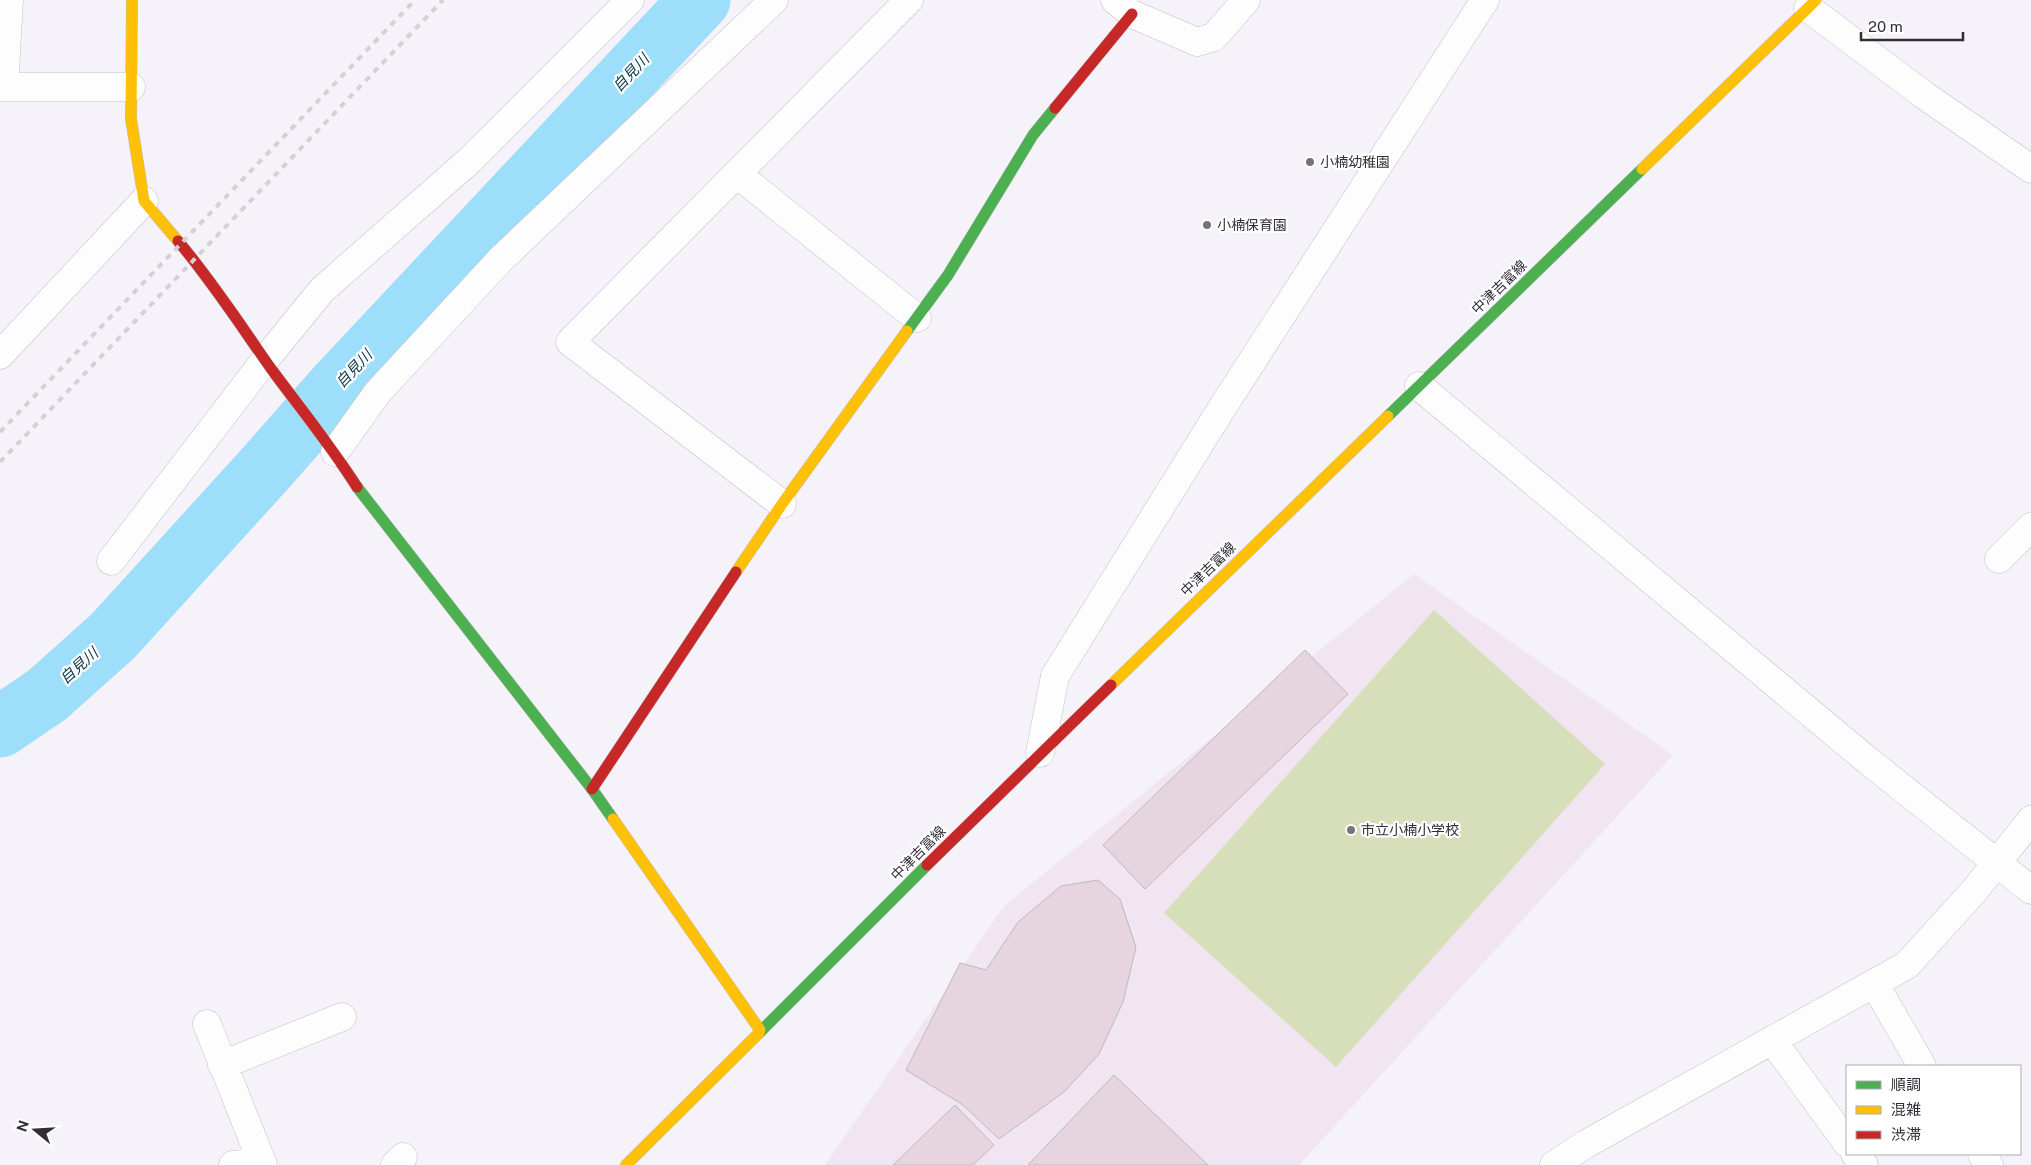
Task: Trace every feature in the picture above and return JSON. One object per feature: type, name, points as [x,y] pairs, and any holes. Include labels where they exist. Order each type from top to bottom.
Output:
[{"type":"street","points":[[9,0],[2,87],[131,87]]},
{"type":"street","points":[[132,0],[131,119],[144,201],[194,260],[334,452],[364,498],[592,789],[760,1030]]},
{"type":"street","points":[[111,561],[270,366],[322,290],[470,160],[630,0]]},
{"type":"street","points":[[334,452],[378,392],[500,259],[774,0]]},
{"type":"street","points":[[782,504],[570,342],[909,0]]},
{"type":"street","points":[[592,789],[782,504],[948,275],[1033,134],[1124,7],[1197,42],[1214,37],[1246,0]]},
{"type":"street","points":[[1040,753],[1055,676],[1222,408],[1485,0]]},
{"type":"street","points":[[1812,4],[1924,95],[2031,169]]},
{"type":"street","name":"中津吉富線","points":[[629,1164],[760,1030],[1040,753],[1812,4]]},
{"type":"street","points":[[737,174],[917,318]]},
{"type":"street","points":[[0,355],[144,201]]},
{"type":"street","points":[[1418,386],[1867,760],[2031,890]]},
{"type":"street","points":[[1999,559],[2031,526]]},
{"type":"street","points":[[1554,1165],[1586,1144],[1907,965],[2031,820]]},
{"type":"street","points":[[1874,983],[1921,1065]]},
{"type":"street","points":[[222,1065],[342,1017]]},
{"type":"street","points":[[207,1024],[262,1164],[233,1165]]},
{"type":"street","points":[[1772,1040],[1846,1142]]},
{"type":"street","points":[[1856,1155],[1864,1165]]},
{"type":"shaded area","name":"市立小楠小学校","points":[[1414,574],[1673,755],[1299,1165],[825,1165],[1004,906]]},
{"type":"green space","points":[[1434,610],[1605,764],[1336,1067],[1164,913]]},
{"type":"building","points":[[1305,650],[1348,694],[1145,889],[1103,845]]},
{"type":"building","points":[[1098,880],[1120,899],[1136,947],[1123,1002],[1099,1054],[1064,1092],[999,1139],[963,1105],[906,1070],[960,963],[986,970],[1018,922],[1061,886]]},
{"type":"building","points":[[1114,1075],[1208,1165],[1028,1165]]},
{"type":"building","points":[[955,1105],[994,1145],[973,1165],[893,1165]]},
{"type":"waterway","name":"自見川","points":[[0,727],[47,695],[113,636],[339,385],[700,0]]},
{"type":"railway","points":[[0,432],[415,0]]},
{"type":"railway","points":[[0,462],[443,0]]},
{"type":"traffic: fast","points":[[907,331],[948,275],[1033,135],[1055,108]]},
{"type":"traffic: fast","points":[[1388,416],[1642,169]]},
{"type":"traffic: fast","points":[[357,487],[592,789],[613,819]]},
{"type":"traffic: fast","points":[[759,1033],[927,865]]},
{"type":"traffic: slow","points":[[132,0],[131,119],[144,201],[178,241]]},
{"type":"traffic: slow","points":[[1642,169],[1816,0]]},
{"type":"traffic: slow","points":[[736,572],[782,504],[907,331]]},
{"type":"traffic: slow","points":[[1111,685],[1388,416]]},
{"type":"traffic: slow","points":[[613,819],[760,1030]]},
{"type":"traffic: slow","points":[[626,1165],[759,1033]]},
{"type":"traffic: jam","points":[[1055,108],[1132,14]]},
{"type":"traffic: jam","points":[[178,241],[215,288],[357,487]]},
{"type":"traffic: jam","points":[[592,789],[736,572]]},
{"type":"traffic: jam","points":[[927,865],[1111,685]]},
{"type":"place","name":"小楠幼稚園","points":[[1310,162]]},
{"type":"place","name":"小楠保育園","points":[[1207,225]]},
{"type":"place","name":"市立小楠小学校","points":[[1351,830]]}]
